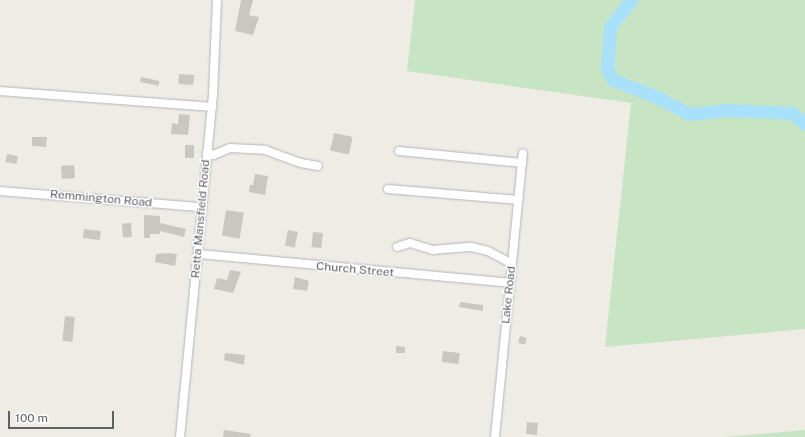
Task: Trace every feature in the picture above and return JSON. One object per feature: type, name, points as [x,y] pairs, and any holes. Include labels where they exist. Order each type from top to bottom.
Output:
[{"type":"street","name":"Retta Mansfield Road","points":[[180,437],[199,254],[201,207],[212,107],[217,0]]},
{"type":"street","points":[[0,92],[212,107]]},
{"type":"street","points":[[207,152],[214,155],[230,148],[265,150],[301,164],[318,166]]},
{"type":"street","points":[[399,151],[522,164]]},
{"type":"street","name":"Lake Road","points":[[496,437],[523,153]]},
{"type":"street","points":[[388,189],[518,200]]},
{"type":"street","name":"Remmington Road","points":[[0,191],[201,207]]},
{"type":"street","points":[[398,247],[410,243],[433,250],[479,248],[512,264]]},
{"type":"street","name":"Church Street","points":[[199,254],[510,283]]},
{"type":"green space","points":[[415,0],[805,0],[805,329],[605,347],[631,103],[407,71]]},
{"type":"green space","points":[[805,430],[805,437],[724,437]]},
{"type":"building","points":[[241,0],[253,0],[249,15],[259,17],[253,35],[235,31]]},
{"type":"building","points":[[179,74],[194,75],[193,85],[178,84]]},
{"type":"building","points":[[141,77],[160,81],[159,86],[140,82]]},
{"type":"building","points":[[179,114],[190,115],[188,135],[171,134],[172,123],[178,124]]},
{"type":"building","points":[[334,133],[353,137],[349,155],[330,151]]},
{"type":"building","points":[[32,137],[47,137],[46,147],[32,146]]},
{"type":"building","points":[[185,145],[194,145],[194,158],[185,158]]},
{"type":"building","points":[[7,154],[18,156],[16,164],[6,162]]},
{"type":"building","points":[[74,165],[75,178],[62,179],[61,166]]},
{"type":"building","points":[[255,174],[268,176],[265,195],[249,192],[250,185],[253,185]]},
{"type":"building","points":[[226,210],[244,213],[240,238],[222,236]]},
{"type":"building","points":[[144,215],[160,216],[160,223],[186,229],[184,237],[160,231],[160,234],[150,234],[150,238],[144,238]]},
{"type":"building","points":[[131,223],[132,237],[123,238],[122,224]]},
{"type":"building","points":[[84,229],[101,231],[100,240],[83,238]]},
{"type":"building","points":[[288,230],[298,232],[295,248],[285,246]]},
{"type":"building","points":[[313,232],[323,233],[321,248],[311,247]]},
{"type":"building","points":[[156,254],[177,254],[175,266],[155,262]]},
{"type":"building","points":[[230,270],[241,272],[233,293],[214,289],[217,278],[227,280]]},
{"type":"building","points":[[295,277],[309,281],[307,291],[293,289]]},
{"type":"building","points":[[460,302],[483,305],[483,311],[459,307]]},
{"type":"building","points":[[65,316],[75,317],[72,342],[62,341]]},
{"type":"building","points":[[520,336],[527,338],[525,345],[518,343]]},
{"type":"building","points":[[396,346],[405,347],[405,353],[396,353]]},
{"type":"building","points":[[443,351],[460,353],[459,364],[442,362]]},
{"type":"building","points":[[225,353],[245,355],[244,365],[224,360]]},
{"type":"building","points":[[527,422],[538,423],[537,435],[526,434]]},
{"type":"building","points":[[224,430],[251,434],[250,437],[223,437]]},
{"type":"waterway","points":[[631,0],[610,27],[607,69],[613,80],[657,97],[689,114],[728,110],[792,113],[805,124]]}]
